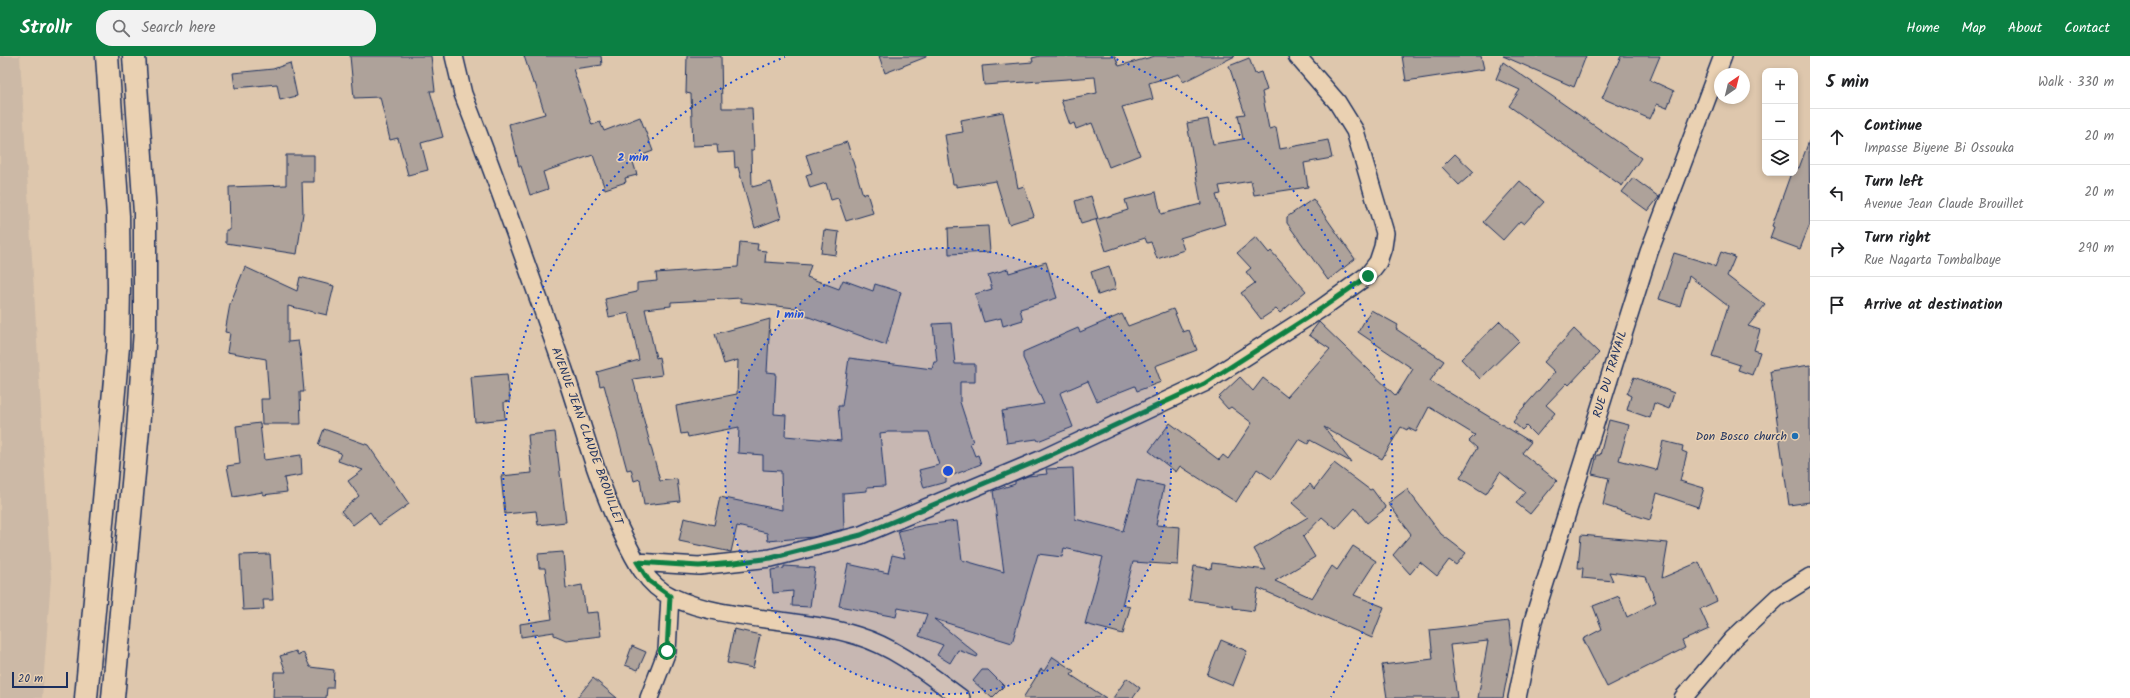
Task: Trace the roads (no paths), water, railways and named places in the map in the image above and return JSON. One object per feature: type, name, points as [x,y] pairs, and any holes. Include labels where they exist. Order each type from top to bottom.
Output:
[{"type":"main road","points":[[86,698],[118,347],[118,216],[107,56]]},
{"type":"main road","points":[[113,698],[138,430],[145,330],[145,213],[134,56]]},
{"type":"street","name":"AVENUE JEAN CLAUDE BROUILLET","points":[[454,56],[463,94],[564,370],[603,487],[620,530],[649,581],[670,596],[700,606],[803,624],[858,636],[901,654],[961,698]]},
{"type":"street","points":[[637,562],[699,566],[734,563],[771,558],[861,535],[1040,460],[1204,384],[1322,308],[1368,276],[1378,262],[1383,247],[1385,233],[1364,158],[1355,131],[1337,102],[1297,56]]},
{"type":"street","name":"RUE DU TRAVAIL","points":[[1517,698],[1533,621],[1648,252],[1723,56]]},
{"type":"street","points":[[1682,698],[1738,634],[1778,597],[1810,577]]},
{"type":"street","points":[[649,698],[667,651],[670,596]]},
{"type":"place","name":"Don Bosco church","points":[[1795,436]]}]
